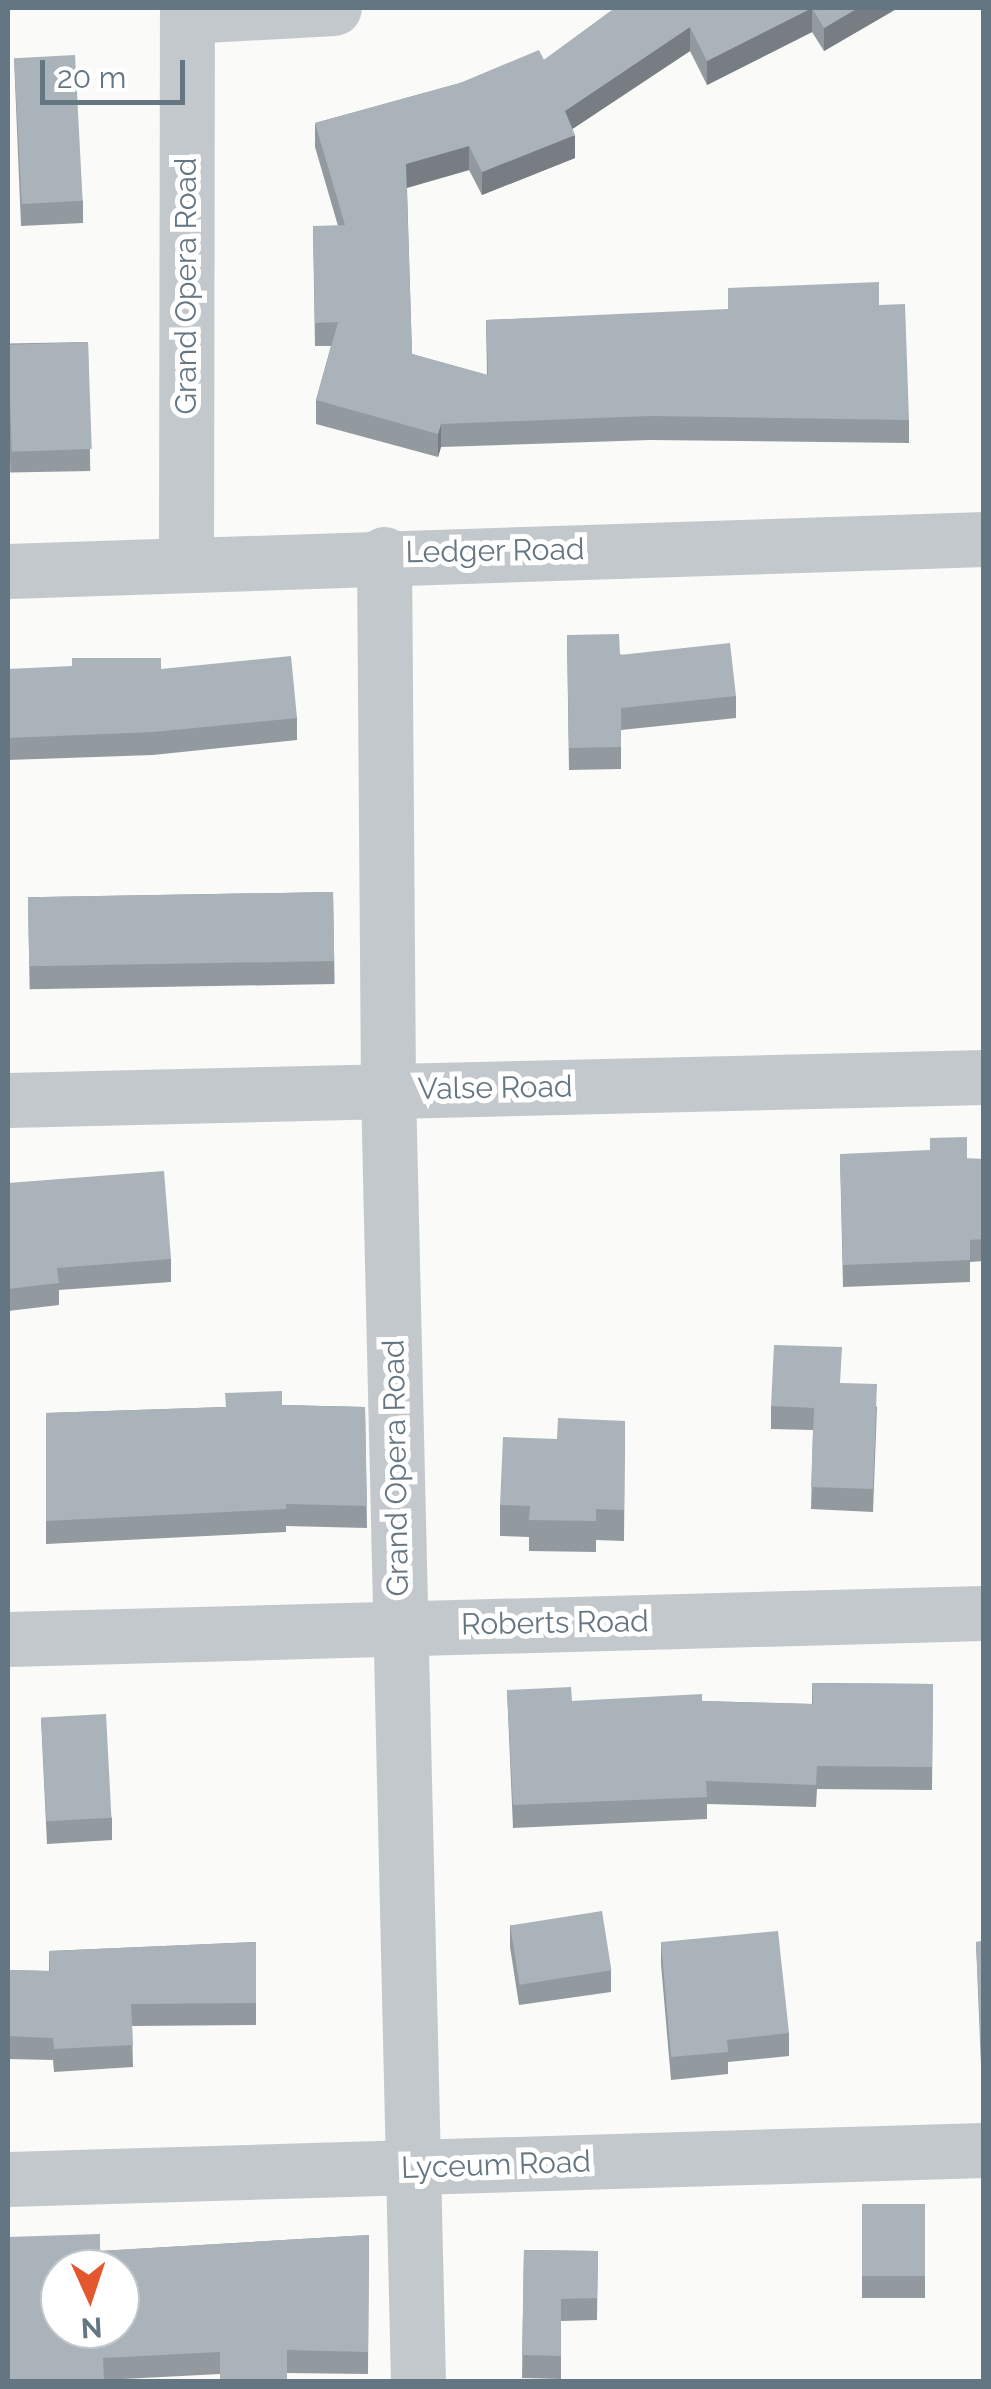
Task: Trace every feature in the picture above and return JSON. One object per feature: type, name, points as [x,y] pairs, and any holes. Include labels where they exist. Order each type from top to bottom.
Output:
[{"type":"street","points":[[187,12],[334,8]]},
{"type":"street","name":"Grand Opera Road","points":[[186,564],[187,12]]},
{"type":"street","name":"Ledger Road","points":[[8,571],[384,554],[984,539]]},
{"type":"street","name":"Grand Opera Road","points":[[384,554],[388,1090],[418,2382]]},
{"type":"street","name":"Valse Road","points":[[8,1100],[984,1078]]},
{"type":"street","name":"Roberts Road","points":[[8,1639],[984,1613]]},
{"type":"street","name":"Lyceum Road","points":[[8,2179],[984,2150]]},
{"type":"building","points":[[615,8],[812,8],[707,61],[690,27],[565,111],[575,135],[482,172],[469,146],[406,164],[412,354],[488,375],[486,320],[728,309],[728,288],[879,282],[879,305],[905,304],[909,420],[650,416],[441,424],[438,434],[316,400],[338,322],[315,323],[313,226],[345,225],[315,123],[460,83],[539,50],[544,60]]},
{"type":"building","points":[[812,8],[858,8],[824,28]]},
{"type":"building","points":[[75,55],[83,201],[22,204],[14,58]]},
{"type":"building","points":[[88,342],[92,449],[12,452],[8,345]]},
{"type":"building","points":[[619,634],[620,655],[730,643],[736,696],[621,708],[621,747],[569,748],[567,635]]},
{"type":"building","points":[[291,656],[297,718],[153,732],[8,738],[8,669],[72,666],[72,658],[161,658],[161,669]]},
{"type":"building","points":[[333,892],[334,961],[29,966],[28,897]]},
{"type":"building","points":[[967,1137],[967,1159],[984,1159],[984,1239],[970,1240],[970,1260],[843,1265],[840,1154],[930,1150],[930,1138]]},
{"type":"building","points":[[164,1171],[171,1259],[57,1268],[59,1283],[8,1289],[8,1183]]},
{"type":"building","points":[[774,1345],[842,1347],[840,1383],[877,1384],[873,1489],[811,1487],[814,1408],[771,1406]]},
{"type":"building","points":[[282,1391],[282,1405],[365,1407],[367,1506],[286,1504],[286,1509],[46,1521],[46,1413],[226,1407],[225,1393]]},
{"type":"building","points":[[558,1418],[625,1421],[624,1510],[596,1509],[596,1521],[529,1520],[530,1506],[500,1505],[503,1437],[557,1439]]},
{"type":"building","points":[[812,1683],[933,1684],[932,1767],[817,1766],[816,1785],[706,1781],[707,1797],[513,1805],[507,1690],[571,1687],[572,1701],[702,1694],[702,1701],[813,1704]]},
{"type":"building","points":[[106,1714],[111,1818],[47,1821],[41,1717]]},
{"type":"building","points":[[602,1911],[611,1970],[520,1985],[510,1926]]},
{"type":"building","points":[[778,1931],[789,2033],[727,2040],[728,2052],[671,2057],[661,1942]]},
{"type":"building","points":[[984,1941],[984,2067],[982,2067],[976,1942]]},
{"type":"building","points":[[256,1942],[256,2003],[131,2004],[133,2045],[54,2049],[53,2038],[8,2036],[8,1970],[50,1971],[49,1951]]},
{"type":"building","points":[[862,2204],[925,2204],[925,2276],[862,2276]]},
{"type":"building","points":[[100,2234],[100,2249],[40,2249],[40,2349],[140,2349],[140,2249],[134,2249],[369,2235],[368,2352],[287,2350],[287,2382],[220,2382],[220,2352],[103,2358],[104,2382],[8,2382],[8,2237]]},
{"type":"building","points":[[524,2250],[598,2251],[597,2298],[561,2299],[561,2356],[522,2355]]}]
